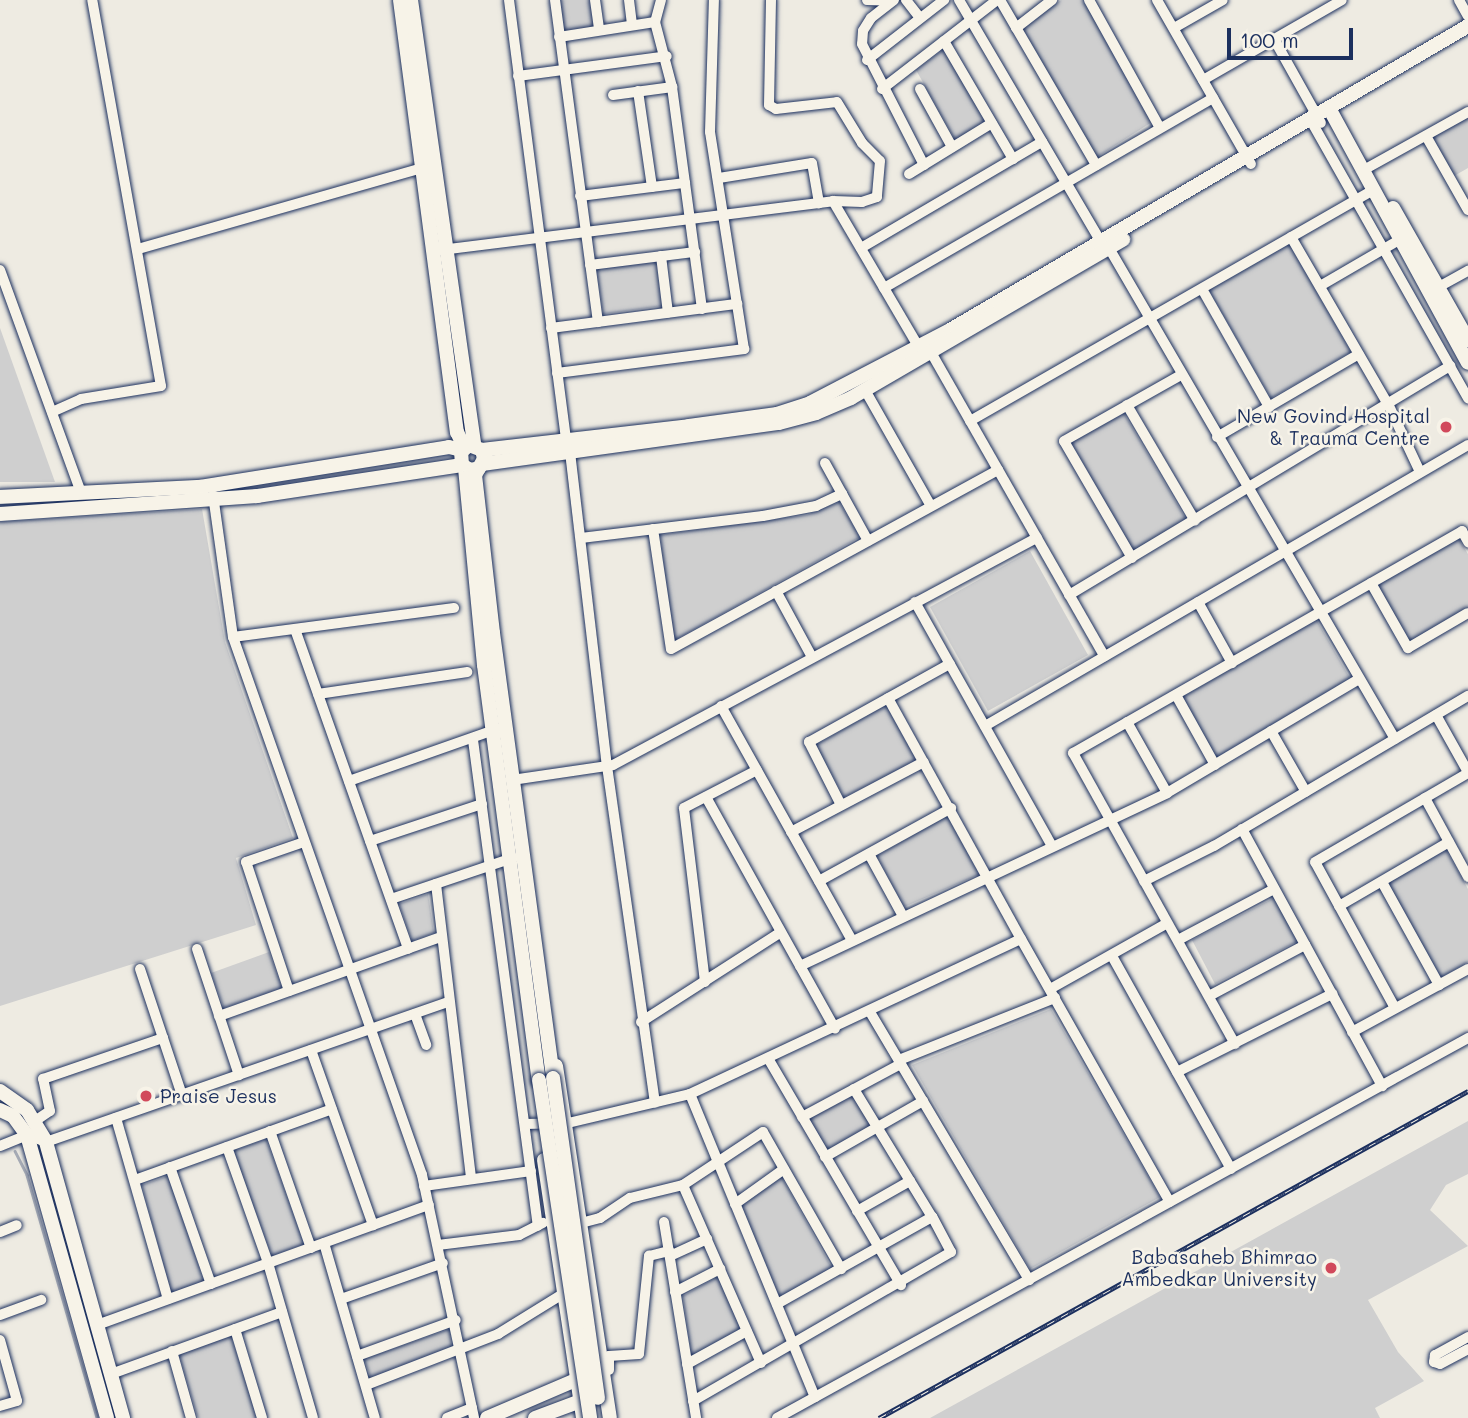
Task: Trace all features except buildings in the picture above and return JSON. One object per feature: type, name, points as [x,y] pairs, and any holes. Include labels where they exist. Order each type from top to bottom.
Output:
[{"type":"street","points":[[52,412],[81,399],[161,386],[92,0]]},
{"type":"street","points":[[400,0],[422,168],[439,250]]},
{"type":"street","points":[[411,0],[439,250],[475,475],[535,1045],[546,1079],[601,1418]]},
{"type":"street","points":[[509,0],[581,538],[607,765],[654,1103]]},
{"type":"street","points":[[555,0],[561,70],[598,322]]},
{"type":"street","points":[[595,0],[599,30]]},
{"type":"street","points":[[629,0],[632,25]]},
{"type":"street","points":[[661,0],[655,22],[667,56],[702,309]]},
{"type":"street","points":[[557,373],[744,349],[710,132],[714,0]]},
{"type":"street","points":[[439,250],[724,213],[833,201],[862,202],[877,197],[880,162],[862,143],[837,102],[776,109],[769,105],[771,0]]},
{"type":"street","points":[[867,0],[892,0]]},
{"type":"street","points":[[892,0],[863,31],[867,60],[924,165]]},
{"type":"street","points":[[906,0],[920,18]]},
{"type":"street","points":[[867,60],[944,0]]},
{"type":"street","points":[[959,0],[1066,183],[1150,319],[1283,552],[1395,740]]},
{"type":"street","points":[[882,89],[998,0],[1096,165]]},
{"type":"street","points":[[1016,28],[1052,0]]},
{"type":"street","points":[[1089,0],[1160,128]]},
{"type":"street","points":[[1157,0],[1249,160]]},
{"type":"street","points":[[1174,28],[1223,0]]},
{"type":"street","points":[[1203,80],[1342,0]]},
{"type":"street","points":[[1459,0],[1468,16]]},
{"type":"street","points":[[559,37],[655,22]]},
{"type":"street","points":[[1323,118],[1468,26]]},
{"type":"street","points":[[827,402],[925,350],[1249,160],[1468,38]]},
{"type":"street","points":[[1273,39],[1372,191],[1399,240],[1468,340]]},
{"type":"street","points":[[944,41],[1013,159]]},
{"type":"street","points":[[518,76],[667,56]]},
{"type":"street","points":[[613,95],[672,87]]},
{"type":"street","points":[[919,89],[952,147]]},
{"type":"street","points":[[638,92],[652,187]]},
{"type":"street","points":[[884,288],[1213,98]]},
{"type":"street","points":[[1369,167],[1468,112]]},
{"type":"street","points":[[1323,118],[1369,167],[1468,363]]},
{"type":"street","points":[[1323,118],[1356,200],[1468,398]]},
{"type":"street","points":[[909,174],[992,123]]},
{"type":"street","points":[[1426,136],[1468,210]]},
{"type":"street","points":[[861,248],[1042,142]]},
{"type":"street","points":[[719,178],[812,163],[819,203]]},
{"type":"street","points":[[138,249],[422,168]]},
{"type":"street","points":[[580,196],[685,183]]},
{"type":"street","points":[[970,421],[1372,191]]},
{"type":"street","points":[[833,201],[884,288],[970,421],[1104,656]]},
{"type":"street","points":[[1291,237],[1389,406],[1420,472]]},
{"type":"street","points":[[1320,286],[1399,240]]},
{"type":"street","points":[[590,265],[695,252]]},
{"type":"street","points":[[661,256],[668,313]]},
{"type":"street","points":[[0,270],[81,493]]},
{"type":"street","points":[[1433,290],[1468,271]]},
{"type":"street","points":[[1202,289],[1269,407]]},
{"type":"street","points":[[551,328],[737,304]]},
{"type":"street","points":[[0,514],[213,492],[568,446],[777,414],[865,390],[925,350]]},
{"type":"street","points":[[1217,437],[1359,354]]},
{"type":"street","points":[[1069,595],[1389,406],[1450,366]]},
{"type":"street","points":[[1132,558],[1064,441],[1181,374]]},
{"type":"street","points":[[865,390],[931,506]]},
{"type":"street","points":[[1127,405],[1195,521]]},
{"type":"street","points":[[985,726],[1468,444]]},
{"type":"street","points":[[825,463],[868,541]]},
{"type":"street","points":[[653,529],[671,649],[998,470]]},
{"type":"street","points":[[0,497],[213,492]]},
{"type":"street","points":[[213,492],[233,637],[424,1185],[456,1320],[473,1413],[447,1418]]},
{"type":"street","points":[[581,538],[816,506],[842,494]]},
{"type":"street","points":[[1235,1044],[1107,819],[1073,753],[1462,531],[1468,542]]},
{"type":"street","points":[[512,780],[607,765],[1037,538]]},
{"type":"street","points":[[1371,583],[1408,648],[1468,613]]},
{"type":"street","points":[[776,592],[812,657]]},
{"type":"street","points":[[1198,601],[1232,663]]},
{"type":"street","points":[[915,602],[1052,846]]},
{"type":"street","points":[[233,637],[296,632],[454,608]]},
{"type":"street","points":[[296,632],[408,949]]},
{"type":"street","points":[[841,806],[809,742],[950,664]]},
{"type":"street","points":[[318,694],[467,672]]},
{"type":"street","points":[[800,966],[1167,793],[1359,679]]},
{"type":"street","points":[[1175,695],[1215,765]]},
{"type":"street","points":[[1144,881],[1242,829],[1468,696]]},
{"type":"street","points":[[888,698],[1170,1202]]},
{"type":"street","points":[[721,706],[852,940]]},
{"type":"street","points":[[1395,1008],[1315,862],[1468,772],[1436,715]]},
{"type":"street","points":[[1128,722],[1167,793]]},
{"type":"street","points":[[349,781],[473,740],[500,728]]},
{"type":"street","points":[[500,728],[512,780],[516,857],[550,1052],[559,1075],[568,1123],[610,1418]]},
{"type":"street","points":[[1271,731],[1306,792]]},
{"type":"street","points":[[473,740],[532,1123],[552,1217],[583,1418]]},
{"type":"street","points":[[792,832],[924,762]]},
{"type":"street","points":[[705,982],[684,808],[757,770]]},
{"type":"street","points":[[706,797],[835,1029]]},
{"type":"street","points":[[1425,798],[1468,877]]},
{"type":"street","points":[[370,841],[482,804]]},
{"type":"street","points":[[819,881],[951,808]]},
{"type":"street","points":[[1242,829],[1382,1086]]},
{"type":"street","points":[[289,991],[246,862],[304,842]]},
{"type":"street","points":[[1339,906],[1449,842]]},
{"type":"street","points":[[869,853],[902,916]]},
{"type":"street","points":[[391,899],[516,857]]},
{"type":"street","points":[[1382,882],[1439,985]]},
{"type":"street","points":[[436,884],[471,1179]]},
{"type":"street","points":[[1178,940],[1275,889]]},
{"type":"street","points":[[802,1117],[900,1062],[1052,994],[1166,924]]},
{"type":"street","points":[[641,1022],[781,932]]},
{"type":"street","points":[[219,1016],[441,937]]},
{"type":"street","points":[[532,1123],[568,1123],[690,1094],[769,1060],[1021,939]]},
{"type":"street","points":[[1209,996],[1305,945]]},
{"type":"street","points":[[197,949],[239,1075]]},
{"type":"street","points":[[1112,956],[1231,1169]]},
{"type":"street","points":[[140,969],[182,1095]]},
{"type":"street","points":[[1352,1032],[1468,969]]},
{"type":"street","points":[[1177,1072],[1332,994]]},
{"type":"street","points":[[0,1146],[27,1135],[46,1142],[448,1002]]},
{"type":"street","points":[[870,1012],[1029,1280]]},
{"type":"street","points":[[415,1014],[426,1045]]},
{"type":"street","points":[[35,1121],[50,1111],[43,1079],[163,1038]]},
{"type":"street","points":[[777,1418],[1468,1038]]},
{"type":"street","points":[[535,1045],[529,1060],[531,1171],[538,1226]]},
{"type":"street","points":[[311,1050],[373,1225]]},
{"type":"street","points":[[550,1052],[546,1079],[590,1418]]},
{"type":"street","points":[[769,1060],[901,1285]]},
{"type":"street","points":[[693,1401],[901,1285],[951,1252],[854,1090]]},
{"type":"street","points":[[0,1091],[35,1121],[46,1142],[123,1418]]},
{"type":"street","points":[[690,1094],[816,1397]]},
{"type":"street","points":[[825,1157],[923,1101]]},
{"type":"street","points":[[135,1180],[332,1109]]},
{"type":"street","points":[[0,1110],[13,1116],[27,1135],[107,1418]]},
{"type":"street","points":[[116,1118],[168,1299]]},
{"type":"street","points":[[270,1131],[311,1248]]},
{"type":"street","points":[[581,1223],[600,1218],[630,1198],[683,1185],[763,1132],[841,1269]]},
{"type":"street","points":[[227,1147],[268,1263],[312,1418]]},
{"type":"street","points":[[170,1167],[211,1284]]},
{"type":"street","points":[[735,1204],[784,1169]]},
{"type":"street","points":[[424,1185],[531,1171]]},
{"type":"street","points":[[857,1211],[910,1181]]},
{"type":"street","points":[[683,1185],[761,1363]]},
{"type":"street","points":[[97,1325],[429,1205]]},
{"type":"street","points":[[438,1245],[519,1235],[552,1217]]},
{"type":"street","points":[[777,1304],[932,1217]]},
{"type":"street","points":[[664,1222],[696,1418]]},
{"type":"street","points":[[0,1232],[18,1225]]},
{"type":"street","points":[[616,1418],[608,1358],[639,1354],[649,1256],[669,1254],[707,1239]]},
{"type":"street","points":[[324,1243],[375,1418]]},
{"type":"street","points":[[341,1299],[443,1263]]},
{"type":"street","points":[[676,1292],[720,1269]]},
{"type":"street","points":[[366,1385],[461,1351],[564,1293]]},
{"type":"street","points":[[0,1315],[41,1300]]},
{"type":"street","points":[[110,1374],[282,1312]]},
{"type":"street","points":[[357,1356],[456,1320]]},
{"type":"street","points":[[235,1329],[262,1418]]},
{"type":"street","points":[[687,1364],[747,1331]]},
{"type":"street","points":[[1468,1337],[1435,1355],[1434,1362],[1440,1364],[1468,1349]]},
{"type":"street","points":[[0,1340],[17,1401],[0,1406]]},
{"type":"street","points":[[172,1351],[191,1418]]},
{"type":"street","points":[[487,1418],[576,1378],[603,1370]]},
{"type":"street","points":[[535,1418],[580,1400],[606,1394]]},
{"type":"shaded area","points":[[558,0],[591,0],[595,28],[562,32]]},
{"type":"shaded area","points":[[1061,0],[1084,0],[1152,122],[1097,157],[1022,27]]},
{"type":"shaded area","points":[[944,49],[988,122],[957,143],[916,70]]},
{"type":"shaded area","points":[[1468,117],[1468,168],[1454,176],[1433,137]]},
{"type":"shaded area","points":[[1289,244],[1351,352],[1271,398],[1209,290]]},
{"type":"shaded area","points":[[656,261],[662,306],[603,314],[597,269]]},
{"type":"shaded area","points":[[0,328],[55,482],[0,482]]},
{"type":"shaded area","points":[[1123,412],[1187,521],[1134,552],[1071,442]]},
{"type":"shaded area","points":[[839,502],[860,537],[673,641],[660,535],[807,515]]},
{"type":"shaded area","points":[[202,509],[225,642],[293,838],[236,858],[256,925],[0,1006],[0,522]]},
{"type":"shaded area","points":[[1458,538],[1468,554],[1468,610],[1409,643],[1376,585]]},
{"type":"shaded area","points":[[1030,551],[1088,655],[988,711],[930,607]]},
{"type":"shaded area","points":[[1316,619],[1351,680],[1216,758],[1181,698]]},
{"type":"shaded area","points":[[886,705],[918,761],[844,797],[816,745]]},
{"type":"shaded area","points":[[948,815],[980,874],[904,907],[877,856]]},
{"type":"shaded area","points":[[1446,850],[1468,889],[1468,962],[1440,978],[1387,882]]},
{"type":"shaded area","points":[[428,894],[434,933],[412,941],[399,904]]},
{"type":"shaded area","points":[[1276,897],[1298,941],[1215,984],[1192,940]]},
{"type":"shaded area","points":[[269,952],[282,988],[224,1008],[211,973]]},
{"type":"shaded area","points":[[1051,1009],[1160,1197],[1030,1269],[912,1065]]},
{"type":"shaded area","points":[[858,1090],[878,1126],[828,1154],[808,1118]]},
{"type":"shaded area","name":"Babasaheb Bhimrao Ambedkar University","points":[[1468,1121],[1468,1174],[1446,1185],[1430,1210],[1468,1246],[1368,1300],[1398,1352],[1424,1381],[1375,1408],[1380,1418],[930,1418]]},
{"type":"shaded area","points":[[266,1139],[304,1244],[272,1256],[233,1151]]},
{"type":"shaded area","points":[[168,1176],[204,1282],[171,1293],[142,1185]]},
{"type":"shaded area","points":[[781,1176],[834,1272],[780,1302],[740,1205]]},
{"type":"shaded area","points":[[719,1276],[742,1330],[692,1358],[683,1296]]},
{"type":"shaded area","points":[[450,1329],[451,1348],[371,1378],[364,1359]]},
{"type":"shaded area","points":[[231,1336],[257,1418],[198,1418],[179,1354]]},
{"type":"waterway","points":[[15,1151],[27,1175],[97,1418]]},
{"type":"railway","points":[[879,1418],[1468,1091]]},
{"type":"place","name":"New Govind Hospital & Trauma Centre","points":[[1446,427]]},
{"type":"place","name":"Praise Jesus","points":[[146,1096]]},
{"type":"place","name":"Babasaheb Bhimrao Ambedkar University","points":[[1331,1268]]}]
